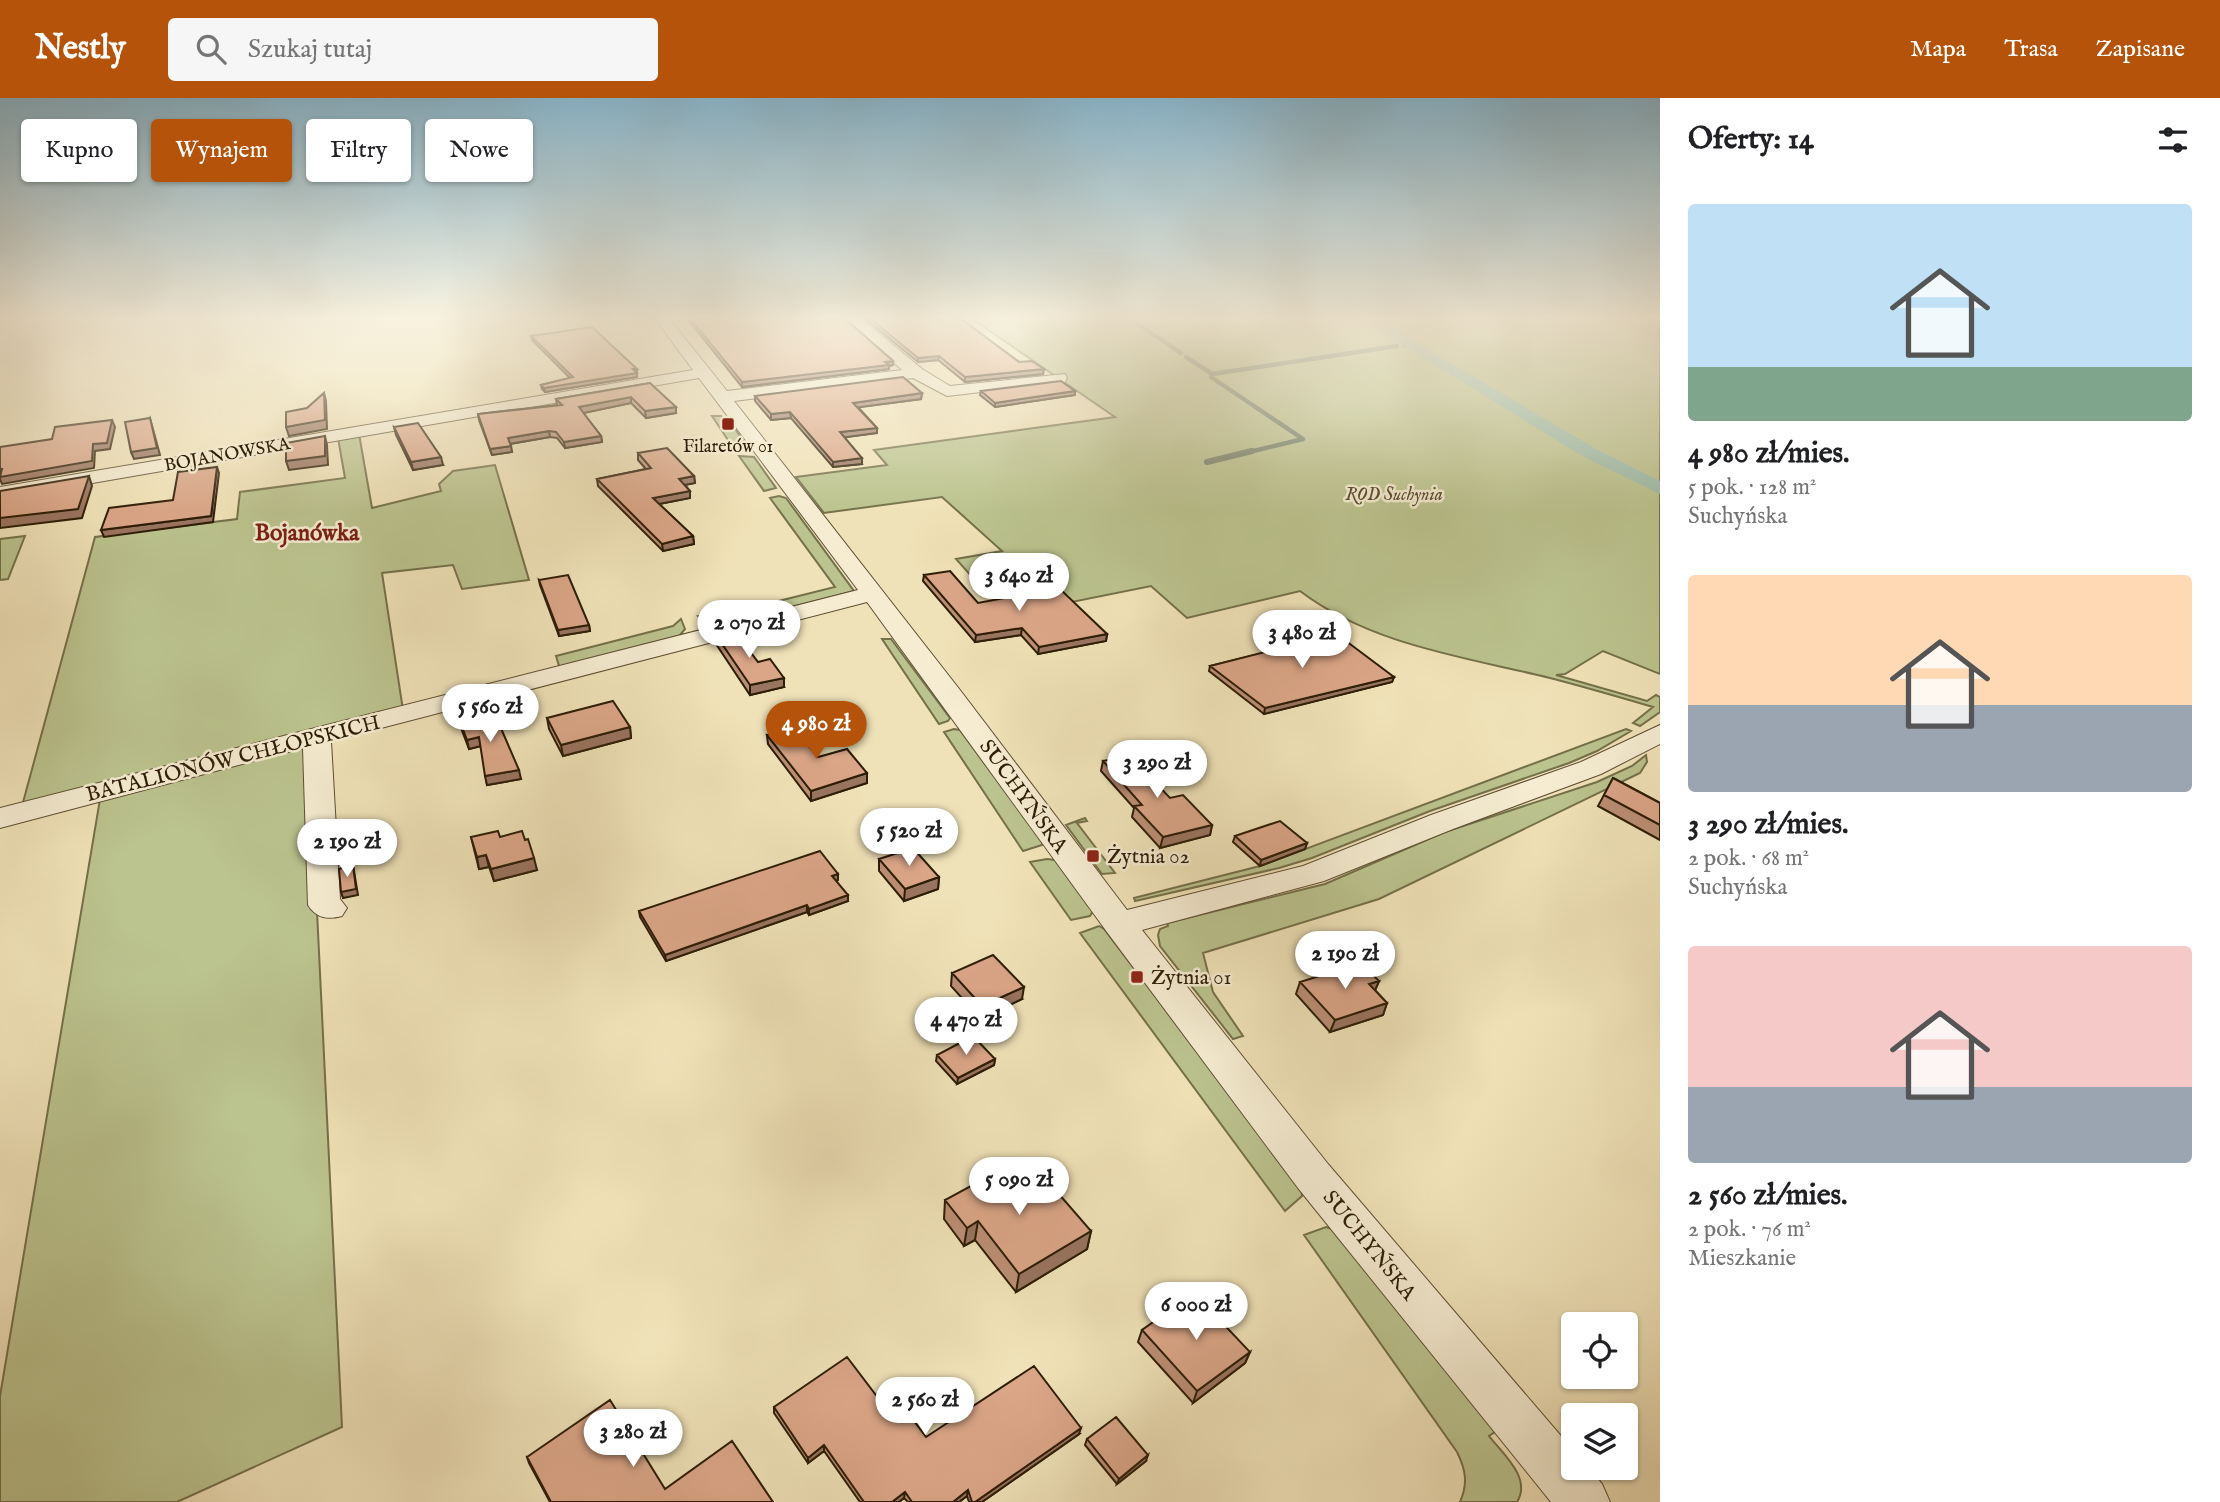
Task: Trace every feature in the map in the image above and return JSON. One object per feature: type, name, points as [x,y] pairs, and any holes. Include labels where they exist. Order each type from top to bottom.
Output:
[{"type":"street","name":"BOJANOWSKA","points":[[0,494],[653,382]]},
{"type":"street","name":"SUCHYŃSKA","points":[[710,382],[873,593],[1119,924],[1355,1228],[1581,1501]]},
{"type":"street","points":[[724,397],[848,382]]},
{"type":"street","points":[[931,382],[947,391],[1029,382]]},
{"type":"street","name":"BATALIONÓW CHŁOPSKICH","points":[[0,818],[873,593]]},
{"type":"street","points":[[1119,924],[1313,874],[1442,822],[1591,768],[1660,733]]},
{"type":"street","points":[[317,736],[324,905],[330,908]]},
{"type":"green space","name":"ROD Suchynia","points":[[1063,382],[1468,382],[1586,453],[1660,490],[1660,674],[1603,651],[1565,674],[1556,675],[1647,701],[1656,695],[1660,697],[1660,712],[1640,726],[1633,723],[1653,707],[1563,681],[1388,637],[1328,609],[1300,591],[1187,618],[1151,586],[1067,603],[1038,577],[981,587],[956,559],[1002,551],[942,497],[824,513],[796,477],[887,465],[874,450],[1115,417]]},
{"type":"green space","points":[[1475,382],[1660,382],[1660,485],[1593,452]]},
{"type":"green space","points":[[712,416],[721,416],[729,426],[734,427],[747,447],[736,452]]},
{"type":"green space","points":[[359,434],[372,508],[441,491],[439,484],[453,471],[495,465],[529,580],[462,589],[453,565],[382,573],[403,710],[22,806],[95,537],[237,519],[240,492],[345,478],[338,438]]},
{"type":"green space","points":[[739,456],[754,457],[776,488],[764,491]]},
{"type":"green space","points":[[770,498],[786,498],[854,591],[724,625],[704,621],[698,616],[703,615],[706,619],[835,587]]},
{"type":"green space","points":[[25,536],[8,579],[0,580],[0,539]]},
{"type":"green space","points":[[681,619],[685,629],[676,640],[560,669],[556,656],[673,626]]},
{"type":"green space","points":[[882,639],[891,639],[950,718],[948,721],[939,724]]},
{"type":"green space","points":[[1626,729],[1631,731],[1597,751],[1569,763],[1430,811],[1312,858],[1135,901],[1134,898],[1260,866]]},
{"type":"green space","points":[[960,730],[1042,840],[1042,845],[1023,851],[944,732]]},
{"type":"green space","points":[[309,746],[342,1427],[177,1502],[0,1502],[0,1396],[100,799]]},
{"type":"green space","points":[[1646,755],[1647,762],[1640,773],[1379,899],[1203,953],[1213,992],[1243,1036],[1233,1039],[1160,946],[1158,935],[1160,929],[1168,926],[1167,923],[1325,884],[1445,832],[1597,782],[1632,766]]},
{"type":"green space","points":[[1085,818],[1087,821],[1077,823],[1115,873],[1102,874],[1066,825]]},
{"type":"green space","points":[[1055,860],[1093,911],[1090,916],[1071,920],[1030,862]]},
{"type":"green space","points":[[1099,926],[1104,929],[1301,1187],[1302,1196],[1285,1211],[1080,933]]},
{"type":"green space","points":[[1326,1227],[1332,1229],[1498,1430],[1489,1436],[1508,1458],[1518,1475],[1521,1493],[1517,1502],[1460,1502],[1465,1477],[1457,1452],[1304,1235]]},
{"type":"building","points":[[555,382],[584,382],[544,388],[541,385]]},
{"type":"building","points":[[868,382],[908,382],[922,393],[853,403],[877,428],[840,432],[862,458],[833,462],[790,412],[771,414],[755,396]]},
{"type":"building","points":[[1062,382],[1075,391],[995,403],[981,391]]},
{"type":"building","points":[[650,383],[676,407],[645,411],[631,397],[579,407],[601,436],[564,442],[556,432],[549,431],[508,438],[511,446],[490,449],[478,414],[562,405],[556,399]]},
{"type":"building","points":[[324,393],[325,420],[286,427],[286,412],[307,408]]},
{"type":"building","points":[[150,418],[157,448],[131,452],[125,422]]},
{"type":"building","points":[[112,420],[107,443],[93,444],[92,461],[0,477],[0,447],[52,439],[55,427]]},
{"type":"building","points":[[418,423],[441,457],[411,462],[394,427]]},
{"type":"building","points":[[325,436],[325,456],[286,461],[286,443]]},
{"type":"building","points":[[667,448],[694,476],[679,479],[690,491],[653,498],[693,536],[662,544],[597,479],[651,468],[638,453]]},
{"type":"building","points":[[217,467],[211,516],[101,530],[109,508],[173,500],[178,472]]},
{"type":"building","points":[[89,476],[78,509],[0,518],[0,491]]},
{"type":"building","points":[[950,571],[978,603],[1059,588],[1107,634],[1039,647],[1022,628],[976,635],[924,575]]},
{"type":"building","points":[[568,575],[589,625],[558,630],[539,580]]},
{"type":"building","points":[[1326,626],[1394,677],[1265,708],[1210,666],[1309,641],[1307,631]]},
{"type":"building","points":[[734,630],[758,662],[770,659],[784,678],[750,685],[716,635]]},
{"type":"building","points":[[613,701],[630,727],[561,745],[547,718]]},
{"type":"building","points":[[487,713],[491,721],[497,719],[519,770],[485,776],[479,737],[467,740],[459,719]]},
{"type":"building","points":[[794,728],[818,757],[847,749],[867,773],[811,791],[767,735]]},
{"type":"building","points":[[1129,755],[1170,798],[1183,795],[1212,825],[1163,837],[1134,806],[1142,805],[1103,761]]},
{"type":"building","points":[[1613,778],[1660,803],[1660,825],[1604,795]]},
{"type":"building","points":[[1280,821],[1307,843],[1261,860],[1235,836]]},
{"type":"building","points":[[498,831],[500,837],[522,831],[525,840],[528,839],[534,858],[491,869],[486,855],[477,857],[471,837]]},
{"type":"building","points":[[913,848],[939,877],[905,889],[879,859]]},
{"type":"building","points":[[820,851],[838,874],[832,876],[848,895],[809,909],[807,905],[665,955],[639,911]]},
{"type":"building","points":[[353,865],[356,889],[341,892],[339,869]]},
{"type":"building","points":[[993,955],[1024,987],[982,1006],[952,973]]},
{"type":"building","points":[[1361,963],[1379,981],[1369,984],[1387,1003],[1335,1020],[1300,982]]},
{"type":"building","points":[[973,1036],[995,1059],[958,1078],[937,1055]]},
{"type":"building","points":[[1015,1162],[1041,1193],[1052,1186],[1091,1231],[1019,1274],[978,1221],[967,1228],[945,1200]]},
{"type":"building","points":[[1194,1293],[1250,1352],[1197,1391],[1142,1330]]},
{"type":"building","points":[[847,1357],[882,1403],[894,1394],[926,1437],[1034,1366],[1081,1428],[975,1502],[972,1502],[968,1490],[953,1502],[912,1502],[905,1492],[892,1502],[864,1502],[824,1445],[808,1458],[774,1407]]},
{"type":"building","points":[[610,1400],[665,1489],[732,1441],[773,1502],[551,1502],[527,1457]]},
{"type":"building","points":[[1116,1417],[1148,1455],[1119,1479],[1087,1439]]},
{"type":"waterway","points":[[1218,382],[1303,439],[1245,453]]},
{"type":"waterway","points":[[1471,382],[1590,453],[1660,488]]},
{"type":"waterway","points":[[1207,462],[1252,451]]},
{"type":"place","name":"Filaretów 01","points":[[728,424]]},
{"type":"place","name":"Żytnia 02","points":[[1093,856]]},
{"type":"place","name":"Żytnia 01","points":[[1137,977]]},
{"type":"district","name":"Bojanówka","points":[[307,532]]}]
